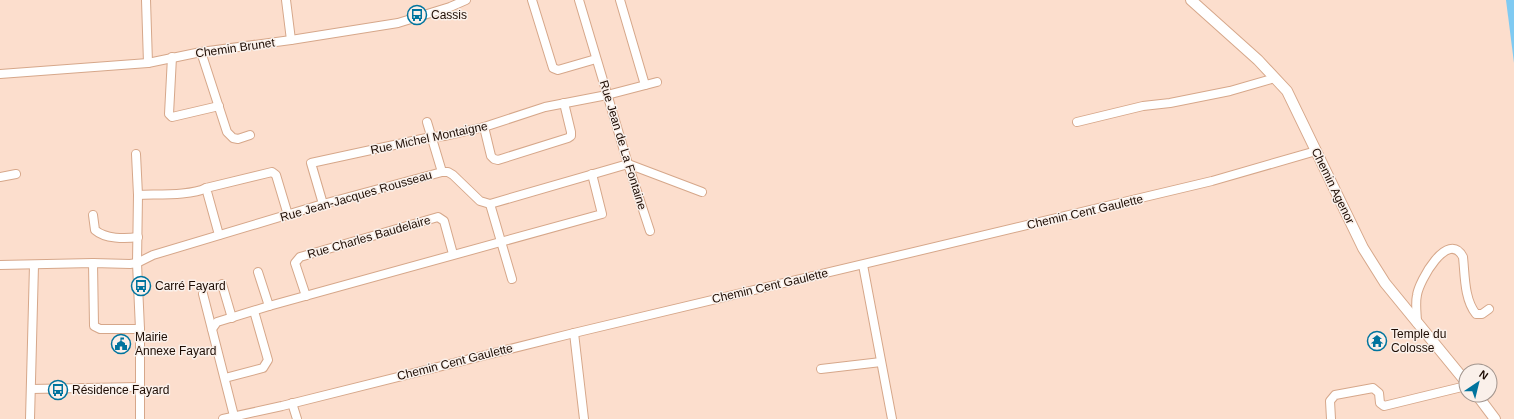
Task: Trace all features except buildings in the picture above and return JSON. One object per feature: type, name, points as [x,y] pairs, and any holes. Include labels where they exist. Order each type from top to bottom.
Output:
[{"type":"main road","name":"Chemin Agenor","points":[[1191,0],[1276,78],[1287,91],[1363,248],[1385,283],[1458,373]]},
{"type":"main road","points":[[1483,403],[1495,419]]},
{"type":"street","points":[[146,0],[148,63]]},
{"type":"street","points":[[286,0],[292,40]]},
{"type":"street","name":"Chemin Brunet","points":[[0,74],[148,63],[201,52],[292,40],[398,23],[450,7],[466,0]]},
{"type":"street","points":[[532,0],[554,68],[558,70],[596,59]]},
{"type":"street","name":"Rue Jean de La Fontaine","points":[[579,0],[628,164],[650,231]]},
{"type":"street","points":[[620,0],[645,85]]},
{"type":"street","points":[[201,52],[230,136],[238,139],[250,135]]},
{"type":"street","points":[[172,57],[169,114],[172,116],[219,106]]},
{"type":"street","points":[[1077,122],[1143,106],[1230,91],[1276,78]]},
{"type":"street","name":"Rue Michel Montaigne","points":[[323,204],[311,163],[430,137],[445,136],[484,127],[545,107],[607,95],[657,82]]},
{"type":"street","points":[[484,127],[491,156],[498,160],[571,136],[564,103]]},
{"type":"street","points":[[427,122],[430,137],[442,172]]},
{"type":"street","name":"Chemin Cent Gaulette","points":[[224,419],[574,333],[1212,181],[1316,151]]},
{"type":"street","points":[[136,154],[138,195],[137,263],[140,329],[140,419]]},
{"type":"street","points":[[512,279],[490,204],[628,164],[702,192]]},
{"type":"street","points":[[138,195],[200,191],[206,188],[272,172],[276,175],[288,215]]},
{"type":"street","name":"Rue Jean-Jacques Rousseau","points":[[137,263],[153,254],[323,204],[442,172],[448,172],[452,175],[480,202],[490,204]]},
{"type":"street","points":[[0,177],[16,174]]},
{"type":"street","points":[[212,329],[217,322],[269,306],[319,294],[453,254],[602,214],[592,174]]},
{"type":"street","points":[[206,188],[219,235]]},
{"type":"street","points":[[93,215],[93,225],[98,233],[122,238],[138,238]]},
{"type":"street","name":"Rue Charles Baudelaire","points":[[306,296],[295,263],[300,257],[422,222],[438,218],[444,221],[453,254]]},
{"type":"street","points":[[1417,324],[1416,295],[1435,258],[1450,249],[1456,249],[1463,257],[1468,298],[1472,308],[1476,314],[1482,314],[1489,309]]},
{"type":"street","points":[[93,263],[94,326],[100,328],[140,329]]},
{"type":"street","points":[[0,265],[137,263]]},
{"type":"street","points":[[30,419],[34,265]]},
{"type":"street","points":[[863,265],[892,419]]},
{"type":"street","points":[[258,272],[269,306]]},
{"type":"street","points":[[222,284],[232,318]]},
{"type":"street","points":[[202,294],[234,416]]},
{"type":"street","points":[[1402,303],[1416,295]]},
{"type":"street","points":[[225,378],[263,368],[268,360],[254,311]]},
{"type":"street","points":[[574,333],[584,419]]},
{"type":"street","points":[[821,368],[881,362]]},
{"type":"street","points":[[31,389],[139,387]]},
{"type":"street","points":[[1331,419],[1330,401],[1335,395],[1373,388],[1379,393],[1380,403],[1384,406],[1458,388]]},
{"type":"street","points":[[292,403],[297,419]]},
{"type":"water","points":[[1506,0],[1514,0],[1514,63]]},
{"type":"place","name":"Cassis","points":[[417,15]]},
{"type":"place","name":"Carré Fayard","points":[[141,286]]},
{"type":"place","name":"Temple du Colosse","points":[[1377,341]]},
{"type":"place","name":"Mairie Annexe Fayard","points":[[121,344]]},
{"type":"place","name":"Résidence Fayard","points":[[58,390]]}]
